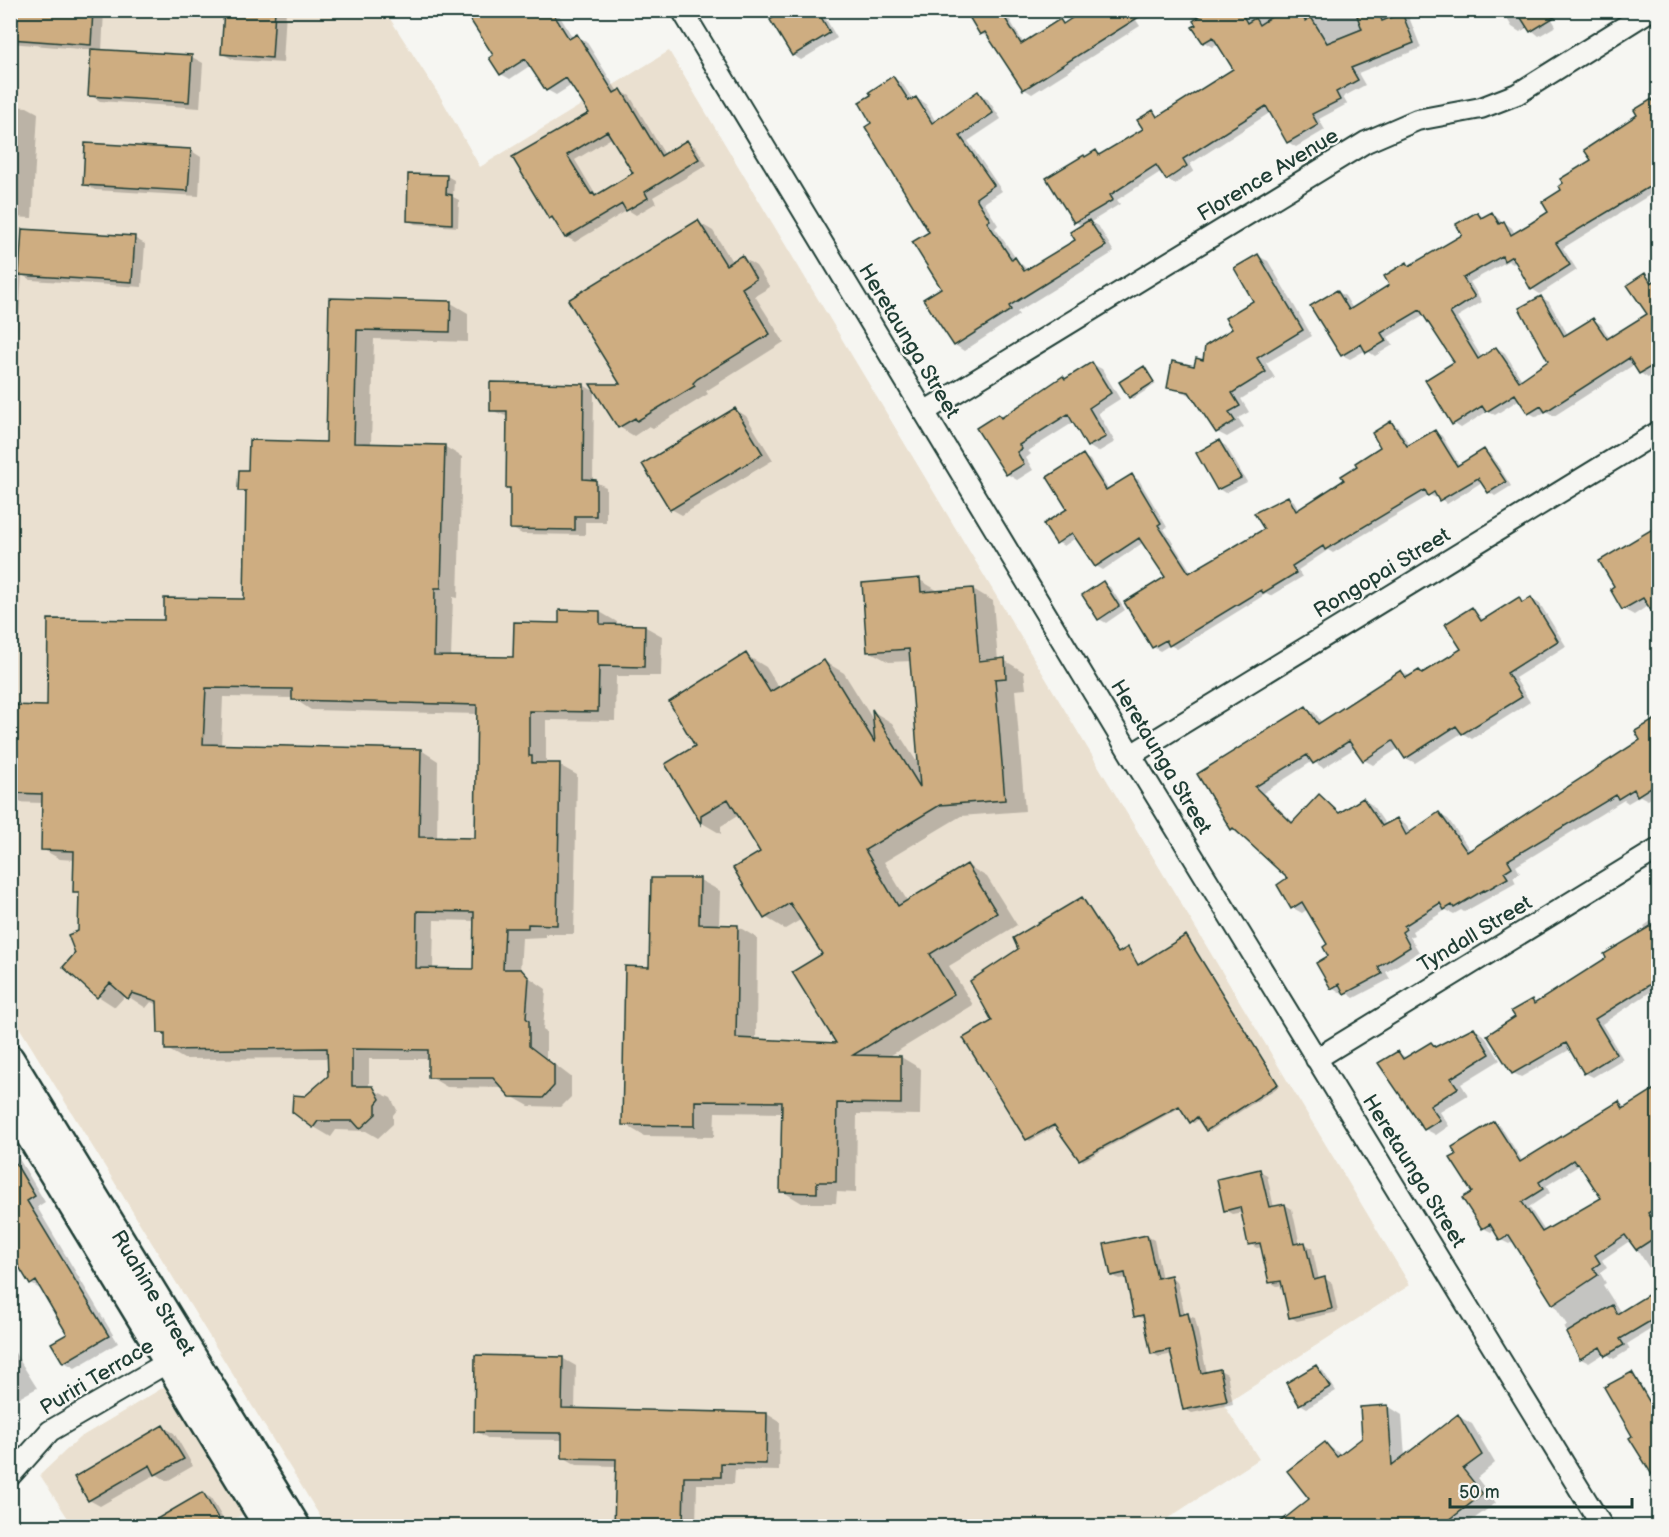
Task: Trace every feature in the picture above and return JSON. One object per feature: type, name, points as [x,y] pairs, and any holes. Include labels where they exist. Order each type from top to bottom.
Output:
[{"type":"main road","name":"Ruahine Street","points":[[10,1059],[16,1096],[178,1356],[296,1527]]},
{"type":"main road","name":"Ruahine Street","points":[[178,1356],[268,1527]]},
{"type":"street","name":"Heretaunga Street","points":[[682,10],[1131,756],[1602,1527]]},
{"type":"street","name":"Florence Avenue","points":[[924,412],[1366,142],[1417,120],[1481,108],[1517,94],[1651,10]]},
{"type":"street","name":"Rongopai Street","points":[[1131,756],[1659,432]]},
{"type":"street","name":"Tyndall Street","points":[[1316,1059],[1659,849]]},
{"type":"street","name":"Puriri Terrace","points":[[10,1476],[50,1431],[178,1356]]},
{"type":"shaded area","points":[[11,11],[385,11],[441,98],[480,167],[669,51],[1410,1285],[1224,1405],[1259,1459],[1156,1526],[326,1526],[11,1014]]},
{"type":"shaded area","points":[[169,1384],[247,1512],[222,1526],[73,1526],[40,1475],[79,1438]]},
{"type":"building","points":[[10,10],[93,10],[91,45],[10,39]]},
{"type":"building","points":[[224,10],[275,10],[272,58],[221,54]]},
{"type":"building","points":[[464,10],[551,10],[569,39],[577,34],[614,93],[621,89],[661,156],[687,140],[699,159],[645,192],[648,198],[626,211],[622,204],[565,238],[552,217],[549,219],[512,157],[589,113],[566,78],[546,91],[525,59],[500,75],[489,58],[493,55]],"holes":[[[607,131],[633,173],[595,196],[591,194],[567,155]]]},
{"type":"building","points":[[785,10],[817,10],[830,33],[792,56],[770,20]]},
{"type":"building","points":[[965,10],[1000,10],[1021,44],[1060,19],[1063,24],[1084,10],[1150,10],[1023,90],[985,32],[980,35]]},
{"type":"building","points":[[1209,10],[1240,10],[1247,23],[1255,18],[1259,25],[1282,10],[1299,10],[1305,21],[1311,17],[1327,43],[1362,29],[1357,16],[1378,10],[1382,21],[1402,13],[1414,43],[1351,68],[1358,80],[1336,92],[1340,100],[1312,114],[1318,125],[1287,143],[1266,106],[1183,159],[1187,166],[1166,180],[1156,165],[1110,195],[1113,200],[1074,223],[1046,178],[1084,155],[1085,157],[1096,150],[1099,155],[1143,129],[1137,120],[1153,110],[1157,117],[1233,69],[1213,37],[1203,43],[1192,27],[1196,25],[1193,21]]},
{"type":"building","points":[[1516,10],[1566,10],[1530,32]]},
{"type":"building","points":[[91,49],[192,55],[189,102],[88,96]]},
{"type":"building","points":[[893,76],[909,101],[916,97],[932,123],[978,91],[993,113],[960,136],[994,185],[976,198],[990,220],[987,222],[1012,260],[1015,257],[1024,271],[1075,240],[1070,232],[1089,220],[1106,246],[1009,306],[1011,310],[954,346],[923,299],[941,288],[912,242],[929,232],[865,127],[871,123],[859,102],[871,95],[869,92]]},
{"type":"building","points":[[1652,99],[1659,110],[1659,181],[1556,243],[1570,265],[1531,290],[1512,256],[1504,261],[1502,256],[1463,278],[1475,297],[1450,313],[1478,359],[1496,347],[1519,381],[1548,361],[1519,308],[1541,296],[1564,336],[1593,318],[1607,339],[1647,314],[1627,285],[1645,273],[1651,283],[1659,278],[1659,362],[1639,374],[1629,358],[1545,412],[1541,406],[1528,414],[1515,394],[1486,412],[1482,406],[1452,425],[1425,380],[1454,362],[1420,310],[1381,333],[1386,341],[1366,353],[1361,344],[1341,356],[1310,306],[1337,290],[1349,310],[1389,285],[1384,276],[1407,262],[1409,266],[1462,235],[1456,224],[1477,212],[1481,218],[1492,212],[1499,224],[1504,221],[1511,235],[1531,223],[1548,212],[1542,202],[1561,190],[1559,186],[1563,183],[1560,179],[1591,160],[1584,150],[1637,115],[1634,110]]},
{"type":"building","points":[[85,143],[191,149],[188,191],[83,185]]},
{"type":"building","points":[[408,174],[447,175],[446,194],[452,195],[452,224],[407,221]]},
{"type":"building","points":[[698,220],[726,265],[742,255],[756,279],[742,288],[770,334],[697,379],[693,383],[695,386],[637,421],[635,418],[618,428],[590,384],[620,384],[568,300]]},
{"type":"building","points":[[22,229],[135,236],[132,282],[19,275]]},
{"type":"building","points":[[1258,254],[1303,330],[1257,358],[1266,372],[1232,393],[1240,406],[1229,412],[1235,421],[1216,433],[1189,392],[1167,388],[1172,361],[1194,366],[1196,358],[1203,360],[1205,346],[1232,329],[1225,318],[1253,301],[1234,268]]},
{"type":"building","points":[[329,298],[451,301],[450,332],[357,330],[354,443],[445,445],[441,588],[435,588],[434,656],[513,657],[514,622],[559,623],[559,610],[600,611],[600,624],[645,625],[644,667],[599,666],[598,712],[529,711],[529,756],[532,756],[532,763],[560,763],[557,925],[528,924],[528,928],[505,928],[503,969],[521,969],[529,978],[526,1018],[529,1021],[529,1046],[554,1065],[554,1086],[543,1098],[510,1097],[493,1078],[428,1078],[428,1050],[352,1049],[352,1086],[373,1086],[380,1099],[376,1104],[376,1114],[360,1129],[353,1121],[318,1121],[313,1128],[292,1112],[293,1095],[305,1096],[328,1076],[327,1048],[165,1050],[165,1033],[158,1033],[157,1001],[132,993],[128,999],[110,983],[97,998],[63,967],[75,953],[68,935],[78,931],[79,892],[73,892],[74,851],[41,850],[42,794],[13,793],[13,748],[10,748],[10,705],[47,706],[48,619],[164,620],[164,598],[244,599],[246,491],[238,491],[239,470],[248,470],[249,440],[326,442]],"holes":[[[206,688],[292,689],[292,700],[477,705],[475,838],[419,837],[421,749],[203,744]],[[417,911],[474,912],[473,969],[416,968]]]},
{"type":"building","points":[[1092,362],[1111,393],[1089,408],[1106,437],[1087,447],[1068,414],[1019,445],[1022,449],[1017,452],[1024,464],[1006,475],[976,428],[998,414],[1001,418],[1063,376],[1065,379]]},
{"type":"building","points":[[1144,366],[1154,382],[1129,398],[1119,382]]},
{"type":"building","points":[[490,382],[584,384],[583,479],[596,480],[596,516],[575,516],[575,530],[510,529],[510,488],[506,488],[507,411],[490,411]]},
{"type":"building","points":[[735,408],[763,454],[670,510],[642,464]]},
{"type":"building","points":[[1391,421],[1407,446],[1435,430],[1457,466],[1484,449],[1506,482],[1488,493],[1478,478],[1439,501],[1434,492],[1428,496],[1425,490],[1325,550],[1323,546],[1292,566],[1296,573],[1263,593],[1261,590],[1169,646],[1166,640],[1152,648],[1124,602],[1165,577],[1139,538],[1095,567],[1072,533],[1056,544],[1043,524],[1067,509],[1047,477],[1083,454],[1106,490],[1132,474],[1161,523],[1158,525],[1189,573],[1264,529],[1254,513],[1288,496],[1296,511],[1344,480],[1341,476],[1357,466],[1355,463],[1380,447],[1372,433]]},
{"type":"building","points":[[1219,440],[1241,478],[1217,490],[1196,453]]},
{"type":"building","points":[[1659,525],[1659,623],[1643,598],[1622,610],[1610,589],[1614,586],[1599,561]]},
{"type":"building","points":[[920,578],[921,592],[973,588],[979,661],[1005,658],[1006,678],[995,679],[1005,800],[940,805],[865,850],[898,906],[967,864],[997,913],[930,954],[954,994],[853,1055],[901,1056],[901,1104],[837,1103],[836,1182],[817,1182],[817,1193],[780,1192],[782,1102],[695,1101],[695,1126],[622,1125],[625,966],[649,967],[651,878],[700,878],[699,924],[738,925],[736,1038],[836,1043],[792,972],[822,954],[790,903],[764,919],[733,868],[760,852],[728,799],[701,815],[701,824],[665,764],[695,746],[669,702],[746,653],[770,692],[824,660],[875,743],[872,709],[920,787],[909,649],[867,652],[862,583]]},
{"type":"building","points":[[1103,581],[1119,606],[1098,620],[1082,595]]},
{"type":"building","points":[[1519,597],[1522,603],[1531,597],[1558,641],[1507,673],[1522,697],[1462,734],[1456,726],[1405,759],[1393,741],[1363,761],[1349,741],[1313,764],[1307,755],[1255,787],[1292,823],[1319,794],[1339,813],[1363,798],[1382,826],[1397,818],[1406,835],[1439,812],[1467,852],[1640,740],[1635,731],[1659,717],[1659,782],[1637,796],[1634,789],[1618,799],[1616,795],[1508,860],[1512,867],[1504,872],[1508,878],[1454,908],[1452,905],[1444,910],[1440,903],[1404,926],[1406,929],[1402,932],[1410,947],[1378,967],[1382,974],[1344,994],[1339,984],[1331,989],[1316,963],[1328,956],[1323,947],[1327,944],[1302,902],[1291,909],[1277,885],[1287,878],[1233,828],[1231,830],[1197,774],[1306,706],[1318,724],[1401,670],[1406,678],[1419,670],[1422,673],[1461,649],[1445,624],[1472,607],[1481,621]]},
{"type":"building","points":[[1082,897],[1118,953],[1128,947],[1138,965],[1186,935],[1278,1084],[1206,1131],[1197,1117],[1190,1123],[1179,1106],[1079,1160],[1054,1125],[1026,1140],[963,1038],[992,1021],[970,981],[1018,949],[1013,938]]},
{"type":"building","points":[[1659,921],[1659,979],[1595,1019],[1616,1054],[1584,1074],[1566,1043],[1512,1074],[1487,1035],[1515,1017],[1511,1011],[1532,999],[1534,1004],[1606,958],[1604,954]]},
{"type":"building","points":[[1474,1027],[1490,1054],[1451,1078],[1458,1088],[1430,1106],[1440,1120],[1424,1130],[1378,1063],[1398,1051],[1403,1059],[1431,1042],[1435,1047]]},
{"type":"building","points":[[1659,1086],[1659,1206],[1648,1213],[1659,1230],[1659,1235],[1636,1250],[1625,1235],[1595,1255],[1600,1263],[1593,1268],[1598,1275],[1553,1305],[1509,1235],[1500,1241],[1490,1224],[1482,1229],[1462,1198],[1472,1192],[1450,1158],[1456,1155],[1452,1147],[1494,1121],[1520,1162],[1619,1101],[1623,1109]],"holes":[[[1573,1160],[1576,1164],[1578,1163],[1601,1198],[1542,1232],[1522,1202],[1543,1189],[1539,1182]]]},
{"type":"building","points":[[10,1154],[35,1196],[27,1201],[109,1336],[63,1363],[51,1343],[67,1334],[36,1281],[30,1285],[10,1252]]},
{"type":"building","points":[[1260,1169],[1269,1207],[1285,1204],[1294,1244],[1305,1242],[1314,1280],[1325,1277],[1332,1309],[1289,1318],[1281,1281],[1269,1283],[1260,1243],[1248,1245],[1240,1207],[1224,1211],[1217,1179]]},
{"type":"building","points":[[1147,1235],[1157,1278],[1171,1275],[1179,1315],[1188,1313],[1201,1373],[1220,1369],[1227,1401],[1183,1410],[1170,1350],[1151,1354],[1143,1315],[1134,1317],[1125,1273],[1111,1276],[1104,1244]]},
{"type":"building","points":[[1659,1288],[1659,1316],[1620,1339],[1624,1345],[1605,1356],[1600,1347],[1580,1359],[1566,1333],[1612,1305],[1617,1314]]},
{"type":"building","points":[[475,1355],[563,1357],[562,1408],[767,1413],[766,1464],[721,1463],[721,1477],[684,1477],[683,1527],[614,1527],[616,1459],[562,1458],[562,1433],[474,1432]]},
{"type":"building","points":[[1316,1365],[1330,1387],[1299,1405],[1286,1383]]},
{"type":"building","points":[[1632,1372],[1659,1418],[1659,1486],[1629,1438],[1632,1436],[1604,1387]]},
{"type":"building","points":[[1388,1405],[1392,1465],[1458,1414],[1482,1455],[1463,1469],[1483,1494],[1440,1527],[1274,1527],[1309,1499],[1287,1471],[1325,1442],[1337,1457],[1362,1438],[1360,1407]]},
{"type":"building","points":[[163,1425],[184,1459],[155,1475],[150,1465],[88,1501],[74,1477]]},
{"type":"building","points":[[203,1492],[223,1527],[143,1527]]}]
